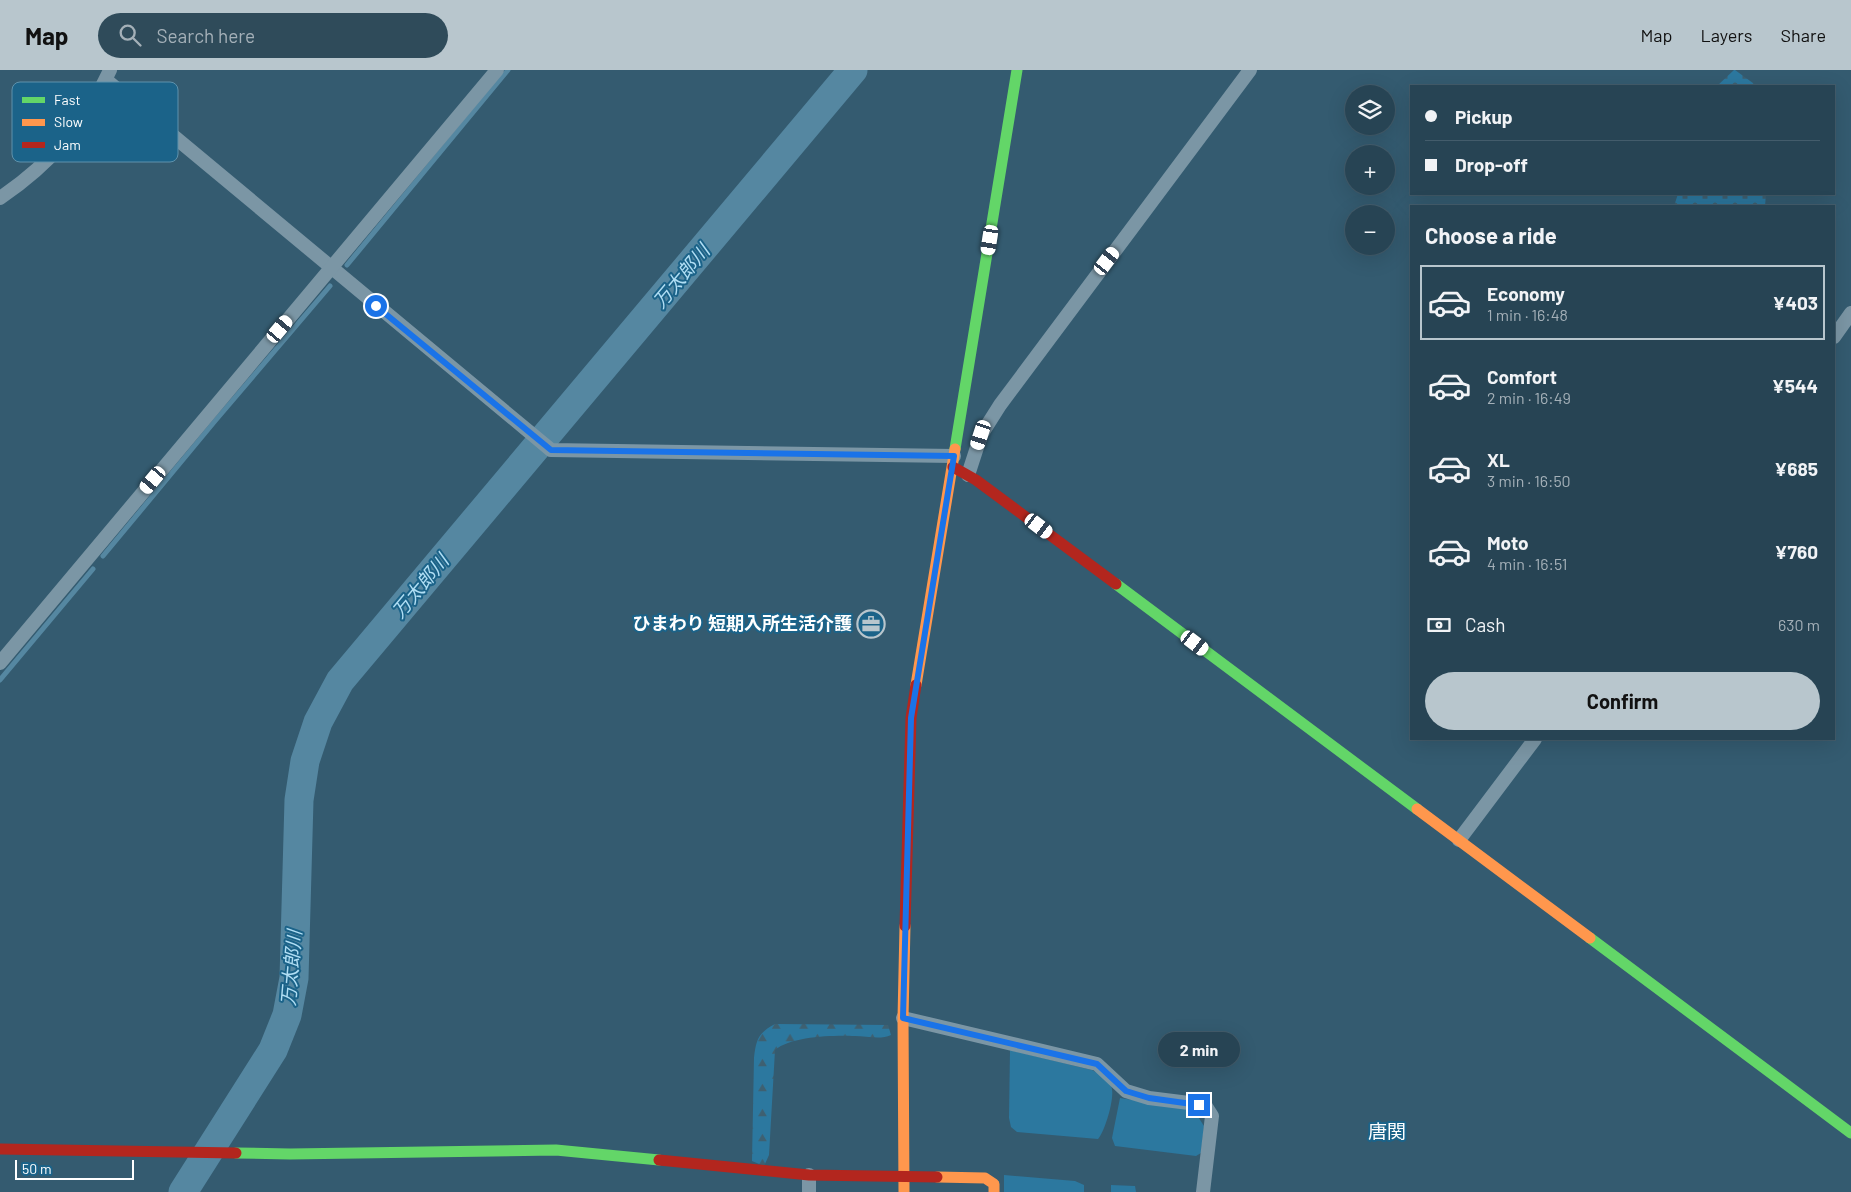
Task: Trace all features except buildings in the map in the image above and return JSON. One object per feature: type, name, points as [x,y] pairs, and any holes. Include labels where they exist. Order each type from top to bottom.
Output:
[{"type":"street","points":[[0,663],[497,70]]},
{"type":"street","points":[[904,1192],[903,1018],[911,718],[1017,70]]},
{"type":"street","points":[[968,475],[981,435],[1000,405],[1250,70]]},
{"type":"street","points":[[178,136],[330,268],[551,450],[954,462],[968,475],[1851,1133]]},
{"type":"street","points":[[0,198],[45,162]]},
{"type":"street","points":[[1835,336],[1851,313]]},
{"type":"street","points":[[1459,840],[1534,740]]},
{"type":"street","points":[[903,1018],[1097,1064],[1126,1091],[1149,1098],[1205,1105],[1212,1116],[1203,1192]]},
{"type":"street","points":[[0,1149],[290,1154],[556,1150],[809,1176],[985,1178],[994,1184],[994,1192]]},
{"type":"street","points":[[809,1176],[809,1192]]},
{"type":"green space","points":[[1735,70],[1756,85],[1718,85]]},
{"type":"green space","points":[[1678,195],[1766,195],[1765,205],[1674,205]]},
{"type":"green space","points":[[775,1024],[888,1025],[891,1035],[878,1038],[846,1036],[813,1037],[782,1045],[775,1050],[769,1155],[764,1166],[752,1161],[754,1058],[761,1034]]},
{"type":"green space","points":[[1010,1050],[1092,1070],[1107,1081],[1112,1091],[1111,1105],[1104,1129],[1098,1139],[1017,1132],[1011,1127],[1009,1118]]},
{"type":"green space","points":[[1120,1098],[1193,1109],[1204,1126],[1201,1153],[1196,1156],[1115,1146],[1112,1138]]},
{"type":"green space","points":[[1004,1175],[1075,1181],[1084,1185],[1084,1192],[1004,1192]]},
{"type":"green space","points":[[1111,1185],[1135,1186],[1136,1192],[1111,1192]]},
{"type":"waterway","points":[[347,265],[508,70]]},
{"type":"waterway","name":"万太郎川","points":[[183,1192],[273,1050],[287,1015],[294,978],[299,800],[305,761],[318,722],[340,681],[853,70]]},
{"type":"waterway","points":[[103,556],[330,286]]},
{"type":"waterway","points":[[0,680],[93,569]]},
{"type":"traffic: fast","points":[[955,449],[1017,70]]},
{"type":"traffic: fast","points":[[1116,584],[1417,809]]},
{"type":"traffic: fast","points":[[1590,938],[1851,1133]]},
{"type":"traffic: fast","points":[[236,1153],[290,1154],[556,1150],[659,1160]]},
{"type":"traffic: slow","points":[[916,685],[955,449]]},
{"type":"traffic: slow","points":[[1417,809],[1590,938]]},
{"type":"traffic: slow","points":[[904,1192],[903,1018],[905,926]]},
{"type":"traffic: slow","points":[[937,1177],[985,1178],[994,1184],[994,1192]]},
{"type":"traffic: jam","points":[[953,467],[976,480],[1116,584]]},
{"type":"traffic: jam","points":[[905,926],[911,718],[916,685]]},
{"type":"traffic: jam","points":[[0,1149],[236,1153]]},
{"type":"traffic: jam","points":[[659,1160],[809,1175],[937,1177]]},
{"type":"place","name":"ひまわり 短期入所生活介護","points":[[871,624]]},
{"type":"district","name":"唐関","points":[[1387,1131]]},
{"type":"route","points":[[376,306],[551,450],[954,456],[911,718],[903,1018],[1097,1064],[1126,1091],[1149,1098],[1199,1105]]}]
